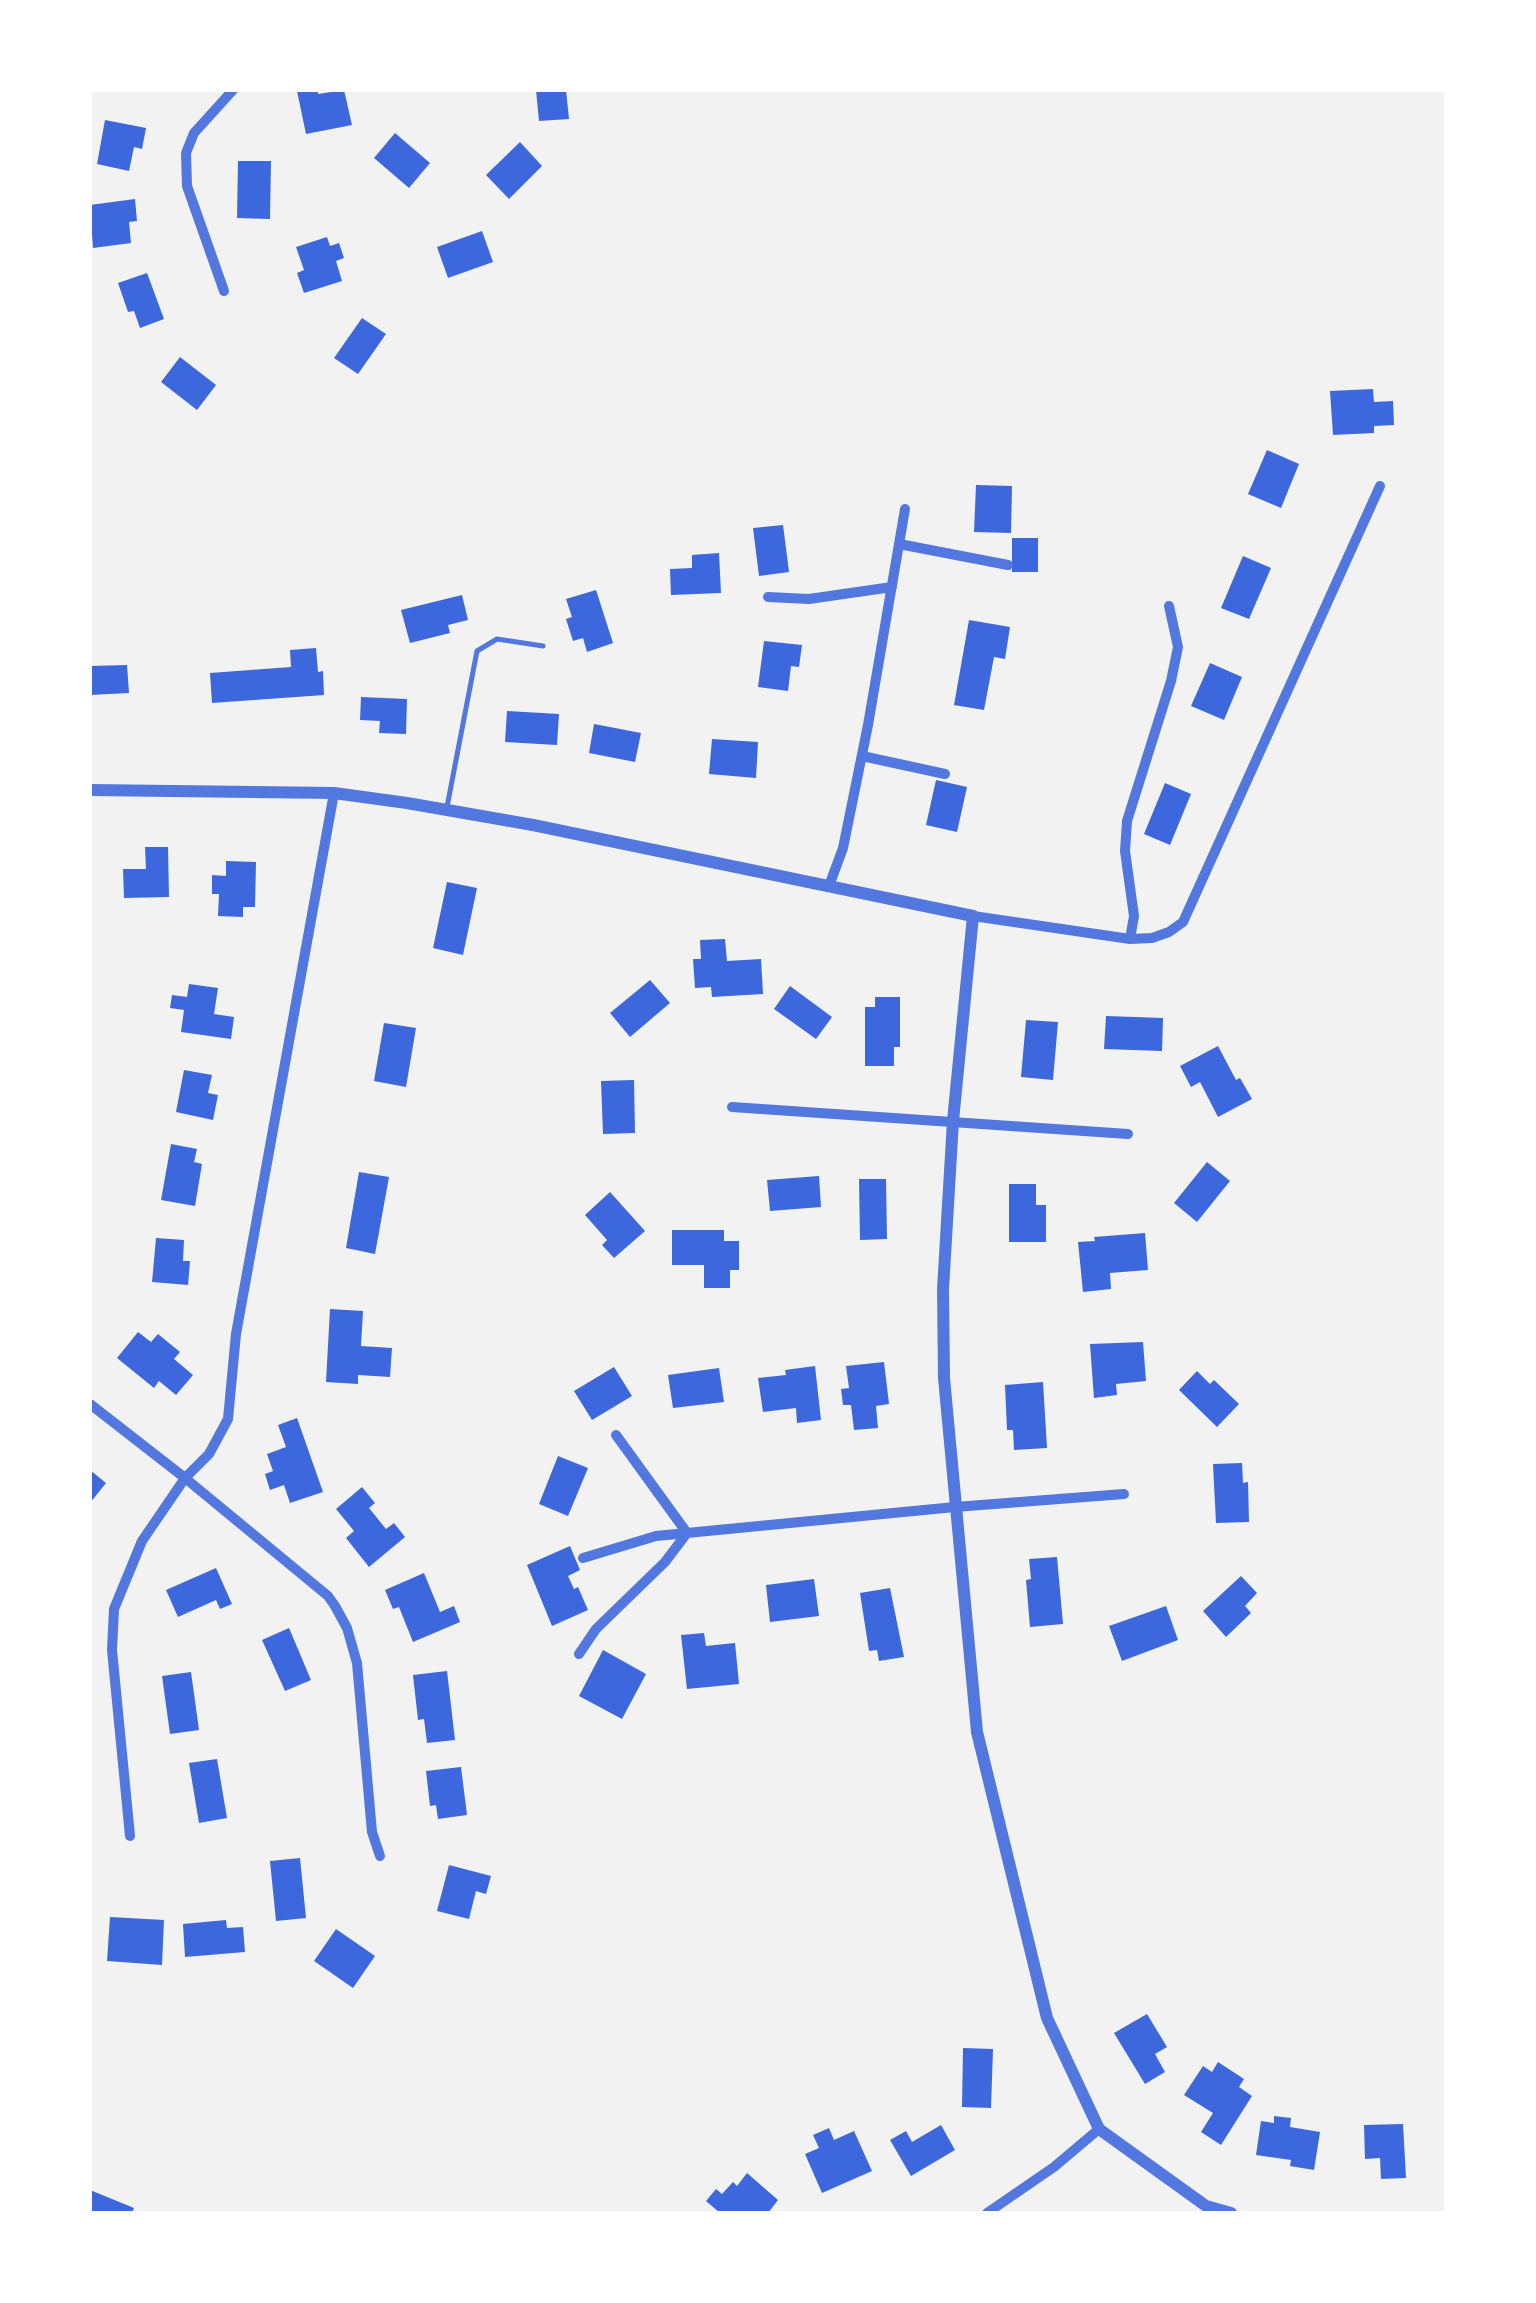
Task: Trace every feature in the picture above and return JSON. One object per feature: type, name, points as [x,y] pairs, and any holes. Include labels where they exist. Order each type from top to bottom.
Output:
[{"type":"street","points":[[224,291],[187,186],[186,153],[194,133],[233,90]]},
{"type":"street","points":[[90,790],[334,793],[446,810],[972,916],[1130,939],[1152,938],[1182,922],[1380,486]]},
{"type":"street","points":[[830,886],[843,848],[862,756],[905,509]]},
{"type":"street","points":[[899,544],[1008,564]]},
{"type":"street","points":[[768,597],[809,599],[892,586]]},
{"type":"street","points":[[1130,939],[1134,916],[1124,851],[1127,821],[1178,647],[1170,606]]},
{"type":"street","points":[[862,756],[945,774]]},
{"type":"street","points":[[130,1836],[112,1650],[114,1609],[142,1541],[186,1478],[210,1454],[228,1419],[236,1334],[334,793]]},
{"type":"street","points":[[972,916],[943,1289],[944,1378],[976,1732],[1047,2018],[1099,2129],[1206,2206],[1230,2213]]},
{"type":"street","points":[[732,1106],[1128,1134]]},
{"type":"street","points":[[90,1404],[328,1596],[341,1617],[357,1662],[372,1832],[380,1856]]},
{"type":"street","points":[[616,1435],[686,1533]]},
{"type":"street","points":[[583,1558],[638,1540],[686,1533],[955,1506],[1124,1494]]},
{"type":"street","points":[[579,1654],[596,1629],[664,1562],[686,1533]]},
{"type":"street","points":[[987,2213],[1054,2168],[1099,2129]]},
{"type":"lane","points":[[446,810],[477,651],[496,639],[542,646]]},
{"type":"building","points":[[318,90],[318,94],[344,90],[352,125],[306,134],[297,91]]},
{"type":"building","points":[[536,90],[566,90],[569,119],[539,121]]},
{"type":"building","points":[[105,120],[146,128],[142,149],[134,147],[129,171],[97,164]]},
{"type":"building","points":[[395,133],[430,163],[409,188],[374,158]]},
{"type":"building","points":[[520,142],[542,166],[509,199],[486,175]]},
{"type":"building","points":[[238,161],[271,161],[270,219],[237,218]]},
{"type":"building","points":[[135,199],[137,221],[129,222],[131,243],[93,248],[90,205]]},
{"type":"building","points":[[482,231],[493,262],[448,278],[437,247]]},
{"type":"building","points":[[327,237],[330,246],[339,243],[344,258],[336,261],[342,281],[304,293],[297,273],[304,270],[296,247]]},
{"type":"building","points":[[147,273],[164,319],[140,328],[134,311],[128,312],[118,283]]},
{"type":"building","points":[[362,318],[386,334],[358,374],[334,358]]},
{"type":"building","points":[[180,357],[216,385],[197,410],[161,382]]},
{"type":"building","points":[[1373,389],[1374,402],[1393,401],[1394,425],[1374,426],[1374,433],[1333,435],[1330,391]]},
{"type":"building","points":[[1267,450],[1299,464],[1281,508],[1248,494]]},
{"type":"building","points":[[976,485],[1012,486],[1011,533],[974,532]]},
{"type":"building","points":[[783,525],[789,572],[759,576],[753,528]]},
{"type":"building","points":[[1012,538],[1038,538],[1038,572],[1012,572]]},
{"type":"building","points":[[719,553],[721,593],[671,595],[670,569],[692,568],[692,555]]},
{"type":"building","points":[[1243,556],[1271,568],[1249,619],[1221,608]]},
{"type":"building","points":[[596,590],[613,643],[587,652],[583,638],[573,641],[566,619],[572,617],[566,599]]},
{"type":"building","points":[[462,595],[468,620],[448,625],[450,633],[410,643],[401,610]]},
{"type":"building","points":[[969,620],[1010,627],[1005,659],[994,657],[984,710],[954,705]]},
{"type":"building","points":[[764,641],[802,645],[799,667],[791,666],[788,691],[758,687]]},
{"type":"building","points":[[316,648],[318,672],[323,671],[324,695],[212,703],[210,673],[291,667],[290,650]]},
{"type":"building","points":[[1210,663],[1242,677],[1224,720],[1191,706]]},
{"type":"building","points":[[127,665],[129,693],[90,695],[90,666]]},
{"type":"building","points":[[361,697],[407,699],[406,734],[379,733],[380,721],[360,720]]},
{"type":"building","points":[[507,711],[559,714],[557,745],[505,742]]},
{"type":"building","points":[[594,724],[641,733],[635,762],[589,753]]},
{"type":"building","points":[[712,739],[758,742],[756,778],[709,774]]},
{"type":"building","points":[[936,780],[967,787],[957,832],[926,825]]},
{"type":"building","points":[[1165,783],[1191,794],[1170,845],[1144,834]]},
{"type":"building","points":[[145,847],[168,847],[169,897],[124,898],[123,869],[146,869]]},
{"type":"building","points":[[226,861],[256,862],[255,907],[243,907],[243,917],[218,916],[219,894],[212,894],[212,875],[226,876]]},
{"type":"building","points":[[447,882],[477,888],[463,955],[433,948]]},
{"type":"building","points":[[725,939],[727,961],[761,959],[763,994],[712,997],[711,987],[695,988],[693,959],[701,959],[700,940]]},
{"type":"building","points":[[650,980],[670,1003],[630,1037],[610,1013]]},
{"type":"building","points":[[189,984],[218,988],[214,1014],[234,1017],[231,1039],[181,1032],[184,1010],[170,1008],[172,995],[187,997]]},
{"type":"building","points":[[790,986],[832,1017],[816,1039],[774,1009]]},
{"type":"building","points":[[875,997],[900,997],[900,1047],[894,1047],[894,1066],[865,1066],[865,1007],[875,1007]]},
{"type":"building","points":[[1106,1016],[1163,1018],[1162,1051],[1104,1049]]},
{"type":"building","points":[[1026,1020],[1058,1022],[1053,1080],[1021,1077]]},
{"type":"building","points":[[384,1023],[416,1028],[406,1087],[374,1081]]},
{"type":"building","points":[[1218,1046],[1236,1080],[1240,1078],[1252,1099],[1218,1117],[1200,1082],[1191,1087],[1180,1066]]},
{"type":"building","points":[[184,1070],[212,1075],[208,1093],[218,1095],[213,1120],[176,1112]]},
{"type":"building","points":[[634,1080],[635,1133],[603,1134],[601,1081]]},
{"type":"building","points":[[171,1144],[197,1149],[194,1162],[202,1164],[195,1206],[161,1200]]},
{"type":"building","points":[[1207,1162],[1230,1181],[1197,1222],[1174,1203]]},
{"type":"building","points":[[359,1172],[389,1177],[375,1254],[346,1248]]},
{"type":"building","points":[[819,1176],[821,1207],[770,1211],[767,1180]]},
{"type":"building","points":[[859,1179],[886,1179],[887,1239],[860,1240]]},
{"type":"building","points":[[1009,1184],[1036,1184],[1036,1205],[1046,1205],[1046,1242],[1009,1242]]},
{"type":"building","points":[[610,1192],[645,1231],[614,1258],[602,1245],[607,1240],[585,1215]]},
{"type":"building","points":[[672,1230],[724,1230],[724,1241],[739,1241],[739,1270],[730,1270],[730,1288],[704,1288],[704,1265],[672,1265]]},
{"type":"building","points":[[1145,1233],[1148,1270],[1110,1273],[1111,1289],[1083,1292],[1078,1242]]},
{"type":"building","points":[[156,1238],[184,1240],[183,1261],[190,1261],[188,1285],[152,1282]]},
{"type":"building","points":[[330,1309],[363,1311],[361,1346],[392,1348],[390,1377],[358,1375],[358,1384],[326,1382]]},
{"type":"building","points":[[138,1332],[151,1342],[158,1334],[180,1352],[174,1359],[193,1375],[176,1395],[159,1381],[154,1388],[117,1358]]},
{"type":"building","points":[[1143,1342],[1146,1381],[1116,1384],[1117,1395],[1094,1398],[1090,1344]]},
{"type":"building","points":[[884,1362],[889,1404],[876,1406],[878,1428],[854,1430],[851,1405],[843,1405],[841,1389],[849,1388],[846,1366]]},
{"type":"building","points":[[815,1366],[821,1420],[797,1423],[796,1408],[763,1412],[758,1378]]},
{"type":"building","points":[[614,1367],[632,1396],[592,1420],[574,1391]]},
{"type":"building","points":[[719,1368],[724,1402],[673,1408],[668,1375]]},
{"type":"building","points":[[1197,1371],[1210,1384],[1214,1380],[1239,1404],[1217,1427],[1179,1390]]},
{"type":"building","points":[[1043,1382],[1047,1448],[1014,1450],[1013,1430],[1007,1430],[1005,1385]]},
{"type":"building","points":[[297,1418],[323,1492],[290,1503],[284,1485],[270,1490],[265,1474],[273,1471],[267,1454],[286,1447],[278,1425]]},
{"type":"building","points":[[558,1456],[588,1468],[568,1516],[539,1504]]},
{"type":"building","points":[[1242,1463],[1243,1483],[1248,1482],[1249,1522],[1216,1523],[1213,1464]]},
{"type":"building","points":[[90,1470],[106,1483],[90,1503]]},
{"type":"building","points":[[362,1487],[375,1503],[369,1508],[386,1529],[394,1523],[405,1537],[369,1567],[346,1538],[354,1531],[336,1509]]},
{"type":"building","points":[[570,1546],[580,1570],[568,1576],[574,1589],[578,1587],[588,1610],[552,1626],[527,1565]]},
{"type":"building","points":[[1057,1557],[1063,1624],[1030,1627],[1026,1580],[1031,1579],[1029,1559]]},
{"type":"building","points":[[216,1568],[232,1604],[220,1609],[216,1600],[178,1617],[166,1590]]},
{"type":"building","points":[[424,1573],[440,1612],[454,1606],[460,1622],[413,1642],[399,1607],[393,1609],[385,1590]]},
{"type":"building","points":[[1241,1576],[1257,1593],[1245,1606],[1251,1613],[1226,1637],[1203,1611]]},
{"type":"building","points":[[814,1579],[819,1616],[770,1622],[766,1585]]},
{"type":"building","points":[[890,1588],[904,1657],[879,1661],[877,1650],[869,1651],[860,1593]]},
{"type":"building","points":[[1166,1606],[1178,1640],[1122,1661],[1109,1626]]},
{"type":"building","points":[[289,1628],[311,1680],[285,1691],[262,1640]]},
{"type":"building","points":[[704,1633],[706,1646],[735,1643],[739,1684],[687,1689],[681,1635]]},
{"type":"building","points":[[603,1650],[646,1674],[622,1719],[579,1696]]},
{"type":"building","points":[[447,1671],[455,1740],[427,1743],[424,1719],[418,1720],[413,1675]]},
{"type":"building","points":[[191,1672],[199,1730],[170,1734],[162,1676]]},
{"type":"building","points":[[217,1759],[227,1818],[199,1823],[189,1763]]},
{"type":"building","points":[[461,1767],[467,1815],[438,1819],[436,1805],[430,1806],[426,1771]]},
{"type":"building","points":[[300,1858],[306,1918],[276,1921],[270,1861]]},
{"type":"building","points":[[449,1865],[491,1876],[486,1894],[476,1891],[469,1919],[437,1911]]},
{"type":"building","points":[[110,1917],[164,1920],[162,1965],[107,1961]]},
{"type":"building","points":[[226,1920],[227,1928],[243,1927],[245,1952],[185,1957],[183,1924]]},
{"type":"building","points":[[336,1929],[375,1956],[353,1988],[314,1961]]},
{"type":"building","points":[[1147,2014],[1167,2047],[1155,2054],[1165,2072],[1145,2084],[1114,2033]]},
{"type":"building","points":[[963,2048],[993,2049],[991,2108],[962,2107]]},
{"type":"building","points":[[1218,2062],[1244,2079],[1239,2087],[1252,2096],[1221,2145],[1201,2132],[1213,2113],[1184,2095],[1203,2066],[1212,2072]]},
{"type":"building","points":[[1274,2116],[1291,2118],[1290,2127],[1320,2132],[1314,2170],[1290,2166],[1291,2160],[1256,2155],[1261,2121],[1274,2123]]},
{"type":"building","points":[[1403,2124],[1406,2178],[1381,2179],[1380,2158],[1365,2159],[1364,2125]]},
{"type":"building","points":[[941,2125],[955,2150],[911,2176],[890,2140],[906,2131],[912,2142]]},
{"type":"building","points":[[829,2128],[834,2140],[854,2131],[872,2171],[822,2193],[805,2154],[819,2148],[813,2135]]},
{"type":"building","points":[[747,2173],[778,2200],[768,2213],[720,2213],[706,2201],[716,2189],[722,2194],[733,2182],[737,2186]]},
{"type":"building","points":[[90,2190],[134,2208],[132,2213],[90,2213]]}]
